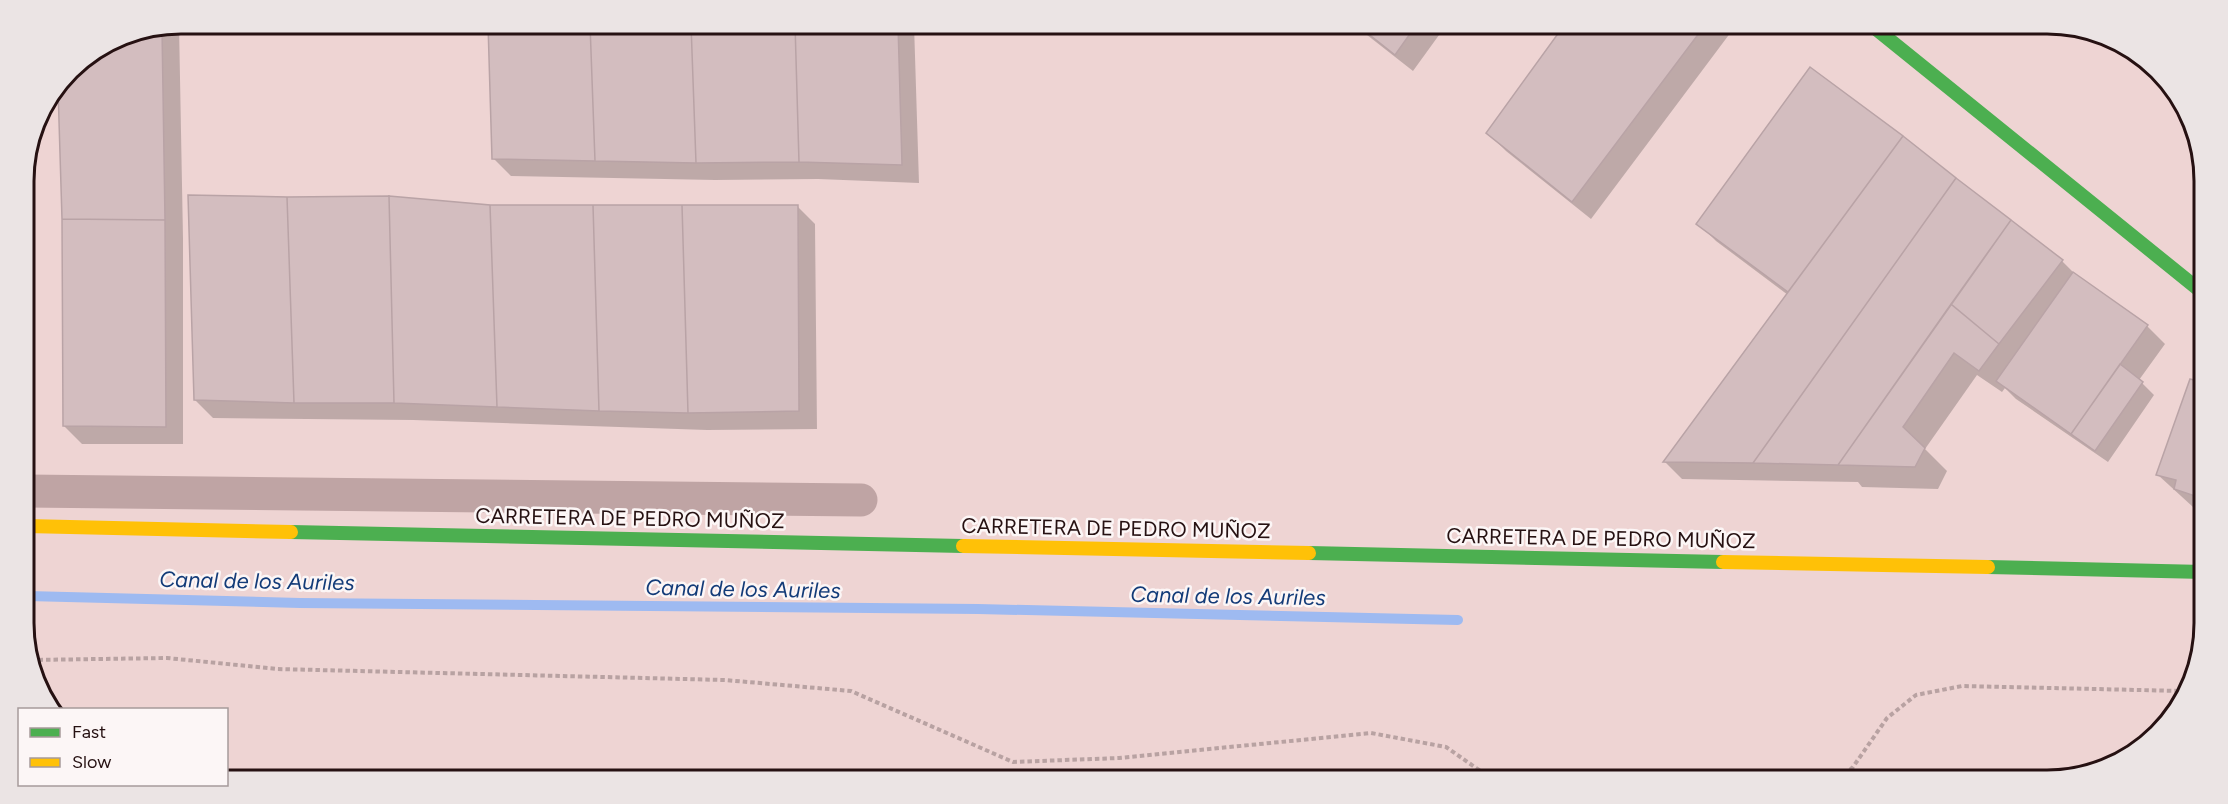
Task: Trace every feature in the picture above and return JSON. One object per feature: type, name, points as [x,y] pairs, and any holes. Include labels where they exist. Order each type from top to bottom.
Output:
[{"type":"main road","points":[[1882,34],[2194,286]]},
{"type":"main road","name":"CARRETERA DE PEDRO MUÑOZ","points":[[34,526],[2194,572]]},
{"type":"street","points":[[34,491],[861,500]]},
{"type":"path","points":[[39,660],[167,658],[277,669],[725,680],[851,690],[1013,762],[1119,758],[1371,733],[1446,747],[1478,769]]},
{"type":"path","points":[[1851,769],[1887,718],[1916,695],[1962,686],[2176,691]]},
{"type":"building","points":[[488,34],[590,34],[595,161],[492,159]]},
{"type":"building","points":[[590,34],[691,34],[696,163],[595,161]]},
{"type":"building","points":[[691,34],[795,34],[799,162],[696,163]]},
{"type":"building","points":[[795,34],[898,34],[902,165],[799,162]]},
{"type":"building","points":[[1369,34],[1410,34],[1395,55]]},
{"type":"building","points":[[1558,34],[1698,34],[1572,202],[1486,133]]},
{"type":"building","points":[[162,36],[165,220],[62,219],[58,101],[78,78],[100,59],[134,42]]},
{"type":"building","points":[[1810,67],[1903,136],[1788,292],[1696,224]]},
{"type":"building","points":[[1903,136],[1956,178],[1753,463],[1663,462]]},
{"type":"building","points":[[1956,178],[2011,220],[1838,465],[1753,463]]},
{"type":"building","points":[[188,195],[287,197],[294,403],[194,400]]},
{"type":"building","points":[[389,196],[490,205],[497,407],[394,403]]},
{"type":"building","points":[[389,196],[394,403],[294,403],[287,197]]},
{"type":"building","points":[[490,205],[593,205],[599,411],[497,407]]},
{"type":"building","points":[[593,205],[682,205],[688,413],[599,411]]},
{"type":"building","points":[[682,205],[798,205],[799,411],[688,413]]},
{"type":"building","points":[[62,219],[165,220],[166,427],[63,426]]},
{"type":"building","points":[[2011,220],[2063,260],[1999,344],[1951,304]]},
{"type":"building","points":[[2073,272],[2148,325],[2071,434],[1996,381]]},
{"type":"building","points":[[1951,304],[1999,344],[1979,371],[1954,353],[1903,427],[1925,448],[1915,467],[1838,465]]},
{"type":"building","points":[[2120,364],[2143,382],[2095,451],[2071,434]]},
{"type":"building","points":[[2190,379],[2194,380],[2194,496],[2174,489],[2176,480],[2156,475]]},
{"type":"waterway","name":"Canal de los Auriles","points":[[34,596],[300,603],[978,609],[1458,620]]},
{"type":"traffic: fast","points":[[1882,34],[2194,286]]},
{"type":"traffic: fast","points":[[291,532],[963,546]]},
{"type":"traffic: fast","points":[[1309,553],[1723,562]]},
{"type":"traffic: fast","points":[[1988,567],[2194,572]]},
{"type":"traffic: slow","points":[[34,526],[291,532]]},
{"type":"traffic: slow","points":[[963,546],[1309,553]]},
{"type":"traffic: slow","points":[[1723,562],[1988,567]]}]
